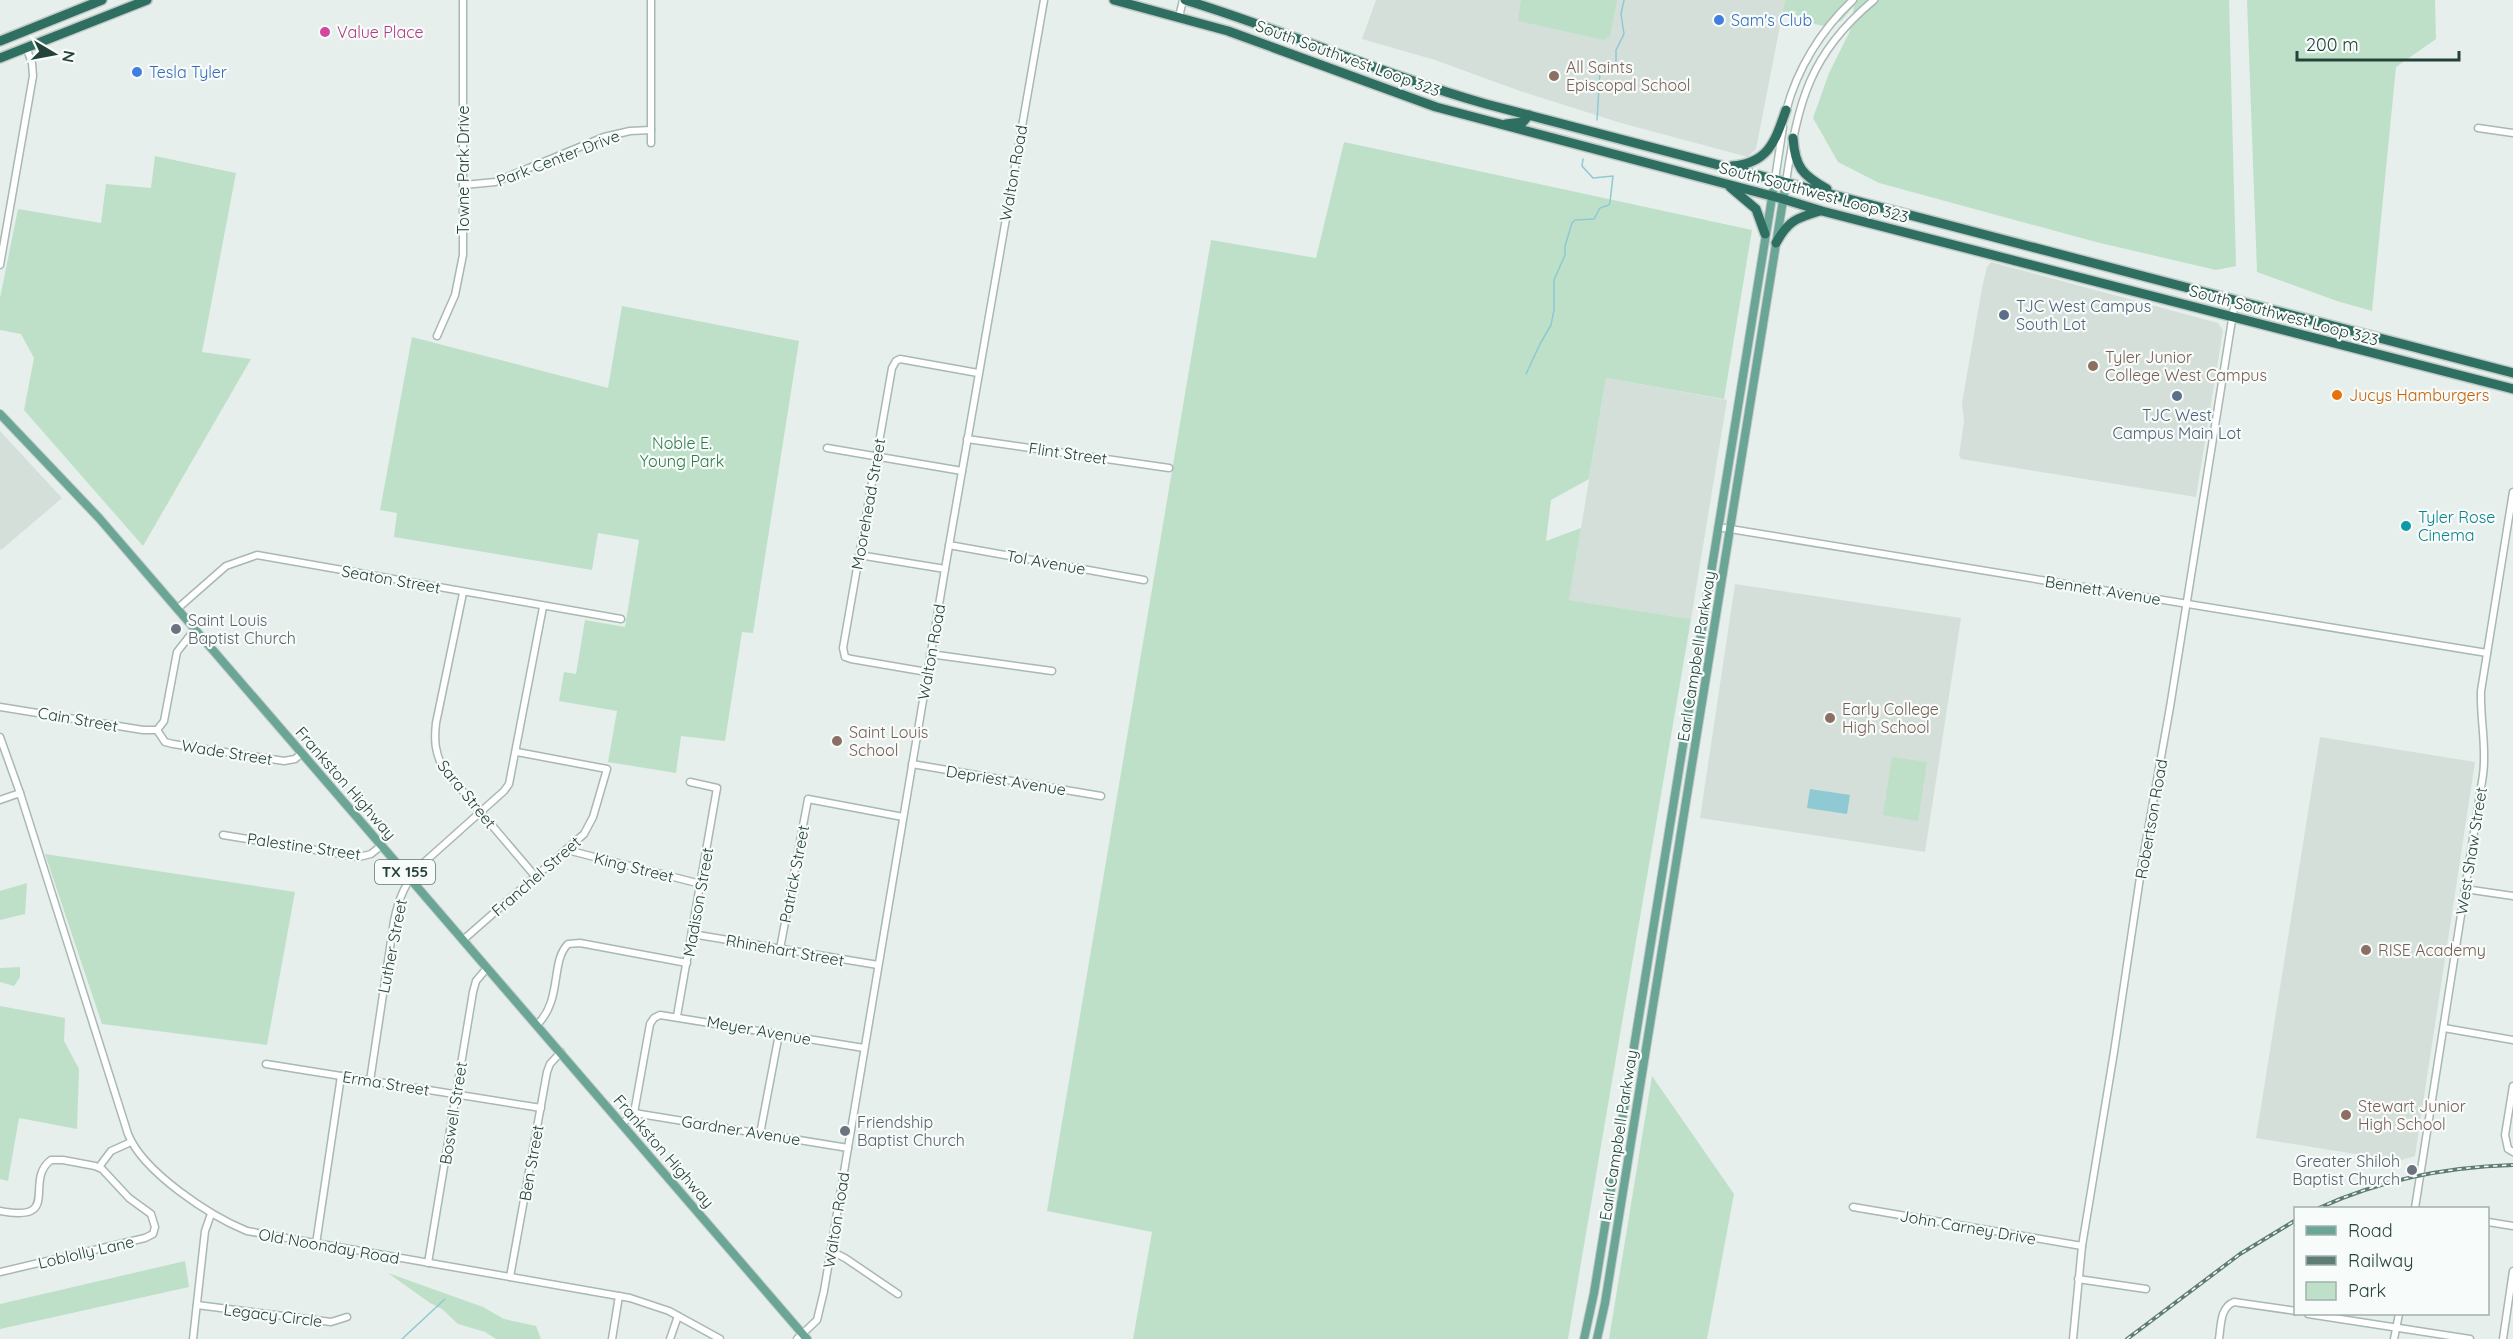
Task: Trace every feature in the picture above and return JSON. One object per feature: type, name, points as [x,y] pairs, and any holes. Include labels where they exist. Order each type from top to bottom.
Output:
[{"type":"highway","points":[[0,41],[102,0]]},
{"type":"highway","points":[[0,58],[147,0]]},
{"type":"highway","name":"South Southwest Loop 323","points":[[1114,0],[1179,16],[1269,45],[1420,101],[1497,124],[1822,211],[2513,389]]},
{"type":"highway","name":"South Southwest Loop 323","points":[[1184,0],[1258,23],[1424,85],[1529,115],[2513,373]]},
{"type":"highway","points":[[1725,167],[1747,164],[1763,155],[1774,142],[1786,110]]},
{"type":"highway","points":[[1497,124],[1523,122],[1529,115]]},
{"type":"highway","points":[[1793,138],[1795,158],[1803,172],[1839,196]]},
{"type":"highway","points":[[1725,184],[1756,209],[1765,234]]},
{"type":"highway","points":[[1776,243],[1784,228],[1793,221],[1822,211]]},
{"type":"main road","name":"Earl Campbell Parkway","points":[[1584,1339],[1774,179]]},
{"type":"main road","name":"Earl Campbell Parkway","points":[[1597,1339],[1786,182]]},
{"type":"main road","name":"Frankston Highway","points":[[0,414],[76,492],[561,1052],[803,1338]]},
{"type":"main road","points":[[1654,922],[1666,925]]},
{"type":"main road","points":[[1589,1319],[1601,1322]]},
{"type":"street","name":"Towne Park Drive","points":[[437,336],[455,295],[461,270],[464,185],[463,0]]},
{"type":"street","points":[[651,0],[651,143]]},
{"type":"street","name":"Walton Road","points":[[803,1338],[819,1318],[930,654],[1044,0]]},
{"type":"street","points":[[1179,16],[1184,0]]},
{"type":"street","name":"Earl Campbell Parkway","points":[[1774,179],[1786,110],[1794,87],[1809,56],[1852,0]]},
{"type":"street","name":"Earl Campbell Parkway","points":[[1786,182],[1793,138],[1805,91],[1819,62],[1853,17],[1874,0]]},
{"type":"street","points":[[0,265],[33,76],[32,63],[26,47]]},
{"type":"street","points":[[2478,128],[2513,133]]},
{"type":"street","name":"Park Center Drive","points":[[464,185],[492,183],[604,137],[630,131],[651,130]]},
{"type":"street","name":"Robertson Road","points":[[2073,1339],[2082,1246],[2235,301]]},
{"type":"street","name":"Moorehead Street","points":[[927,672],[851,659],[845,657],[843,648],[892,368],[896,361],[907,359],[978,373]]},
{"type":"street","name":"Flint Street","points":[[967,439],[1169,468]]},
{"type":"street","points":[[827,448],[962,471]]},
{"type":"street","name":"West Shaw Street","points":[[2415,1207],[2484,768],[2480,705],[2487,653],[2509,538],[2513,492]]},
{"type":"street","name":"Bennett Avenue","points":[[1718,526],[2487,653]]},
{"type":"street","name":"Tol Avenue","points":[[949,545],[1144,580]]},
{"type":"street","name":"Seaton Street","points":[[177,609],[226,566],[257,555],[621,619]]},
{"type":"street","points":[[859,555],[945,569]]},
{"type":"street","name":"Sara Street","points":[[464,592],[436,723],[434,740],[436,756],[443,768],[535,876]]},
{"type":"street","name":"Luther Street","points":[[370,1081],[396,912],[410,878],[420,866],[509,784],[517,752],[543,607]]},
{"type":"street","points":[[157,730],[164,721],[177,652],[195,629]]},
{"type":"street","points":[[930,654],[1052,671]]},
{"type":"street","name":"Cain Street","points":[[0,706],[143,730],[157,730]]},
{"type":"street","name":"Wade Street","points":[[157,730],[165,742],[172,744],[284,761],[295,759],[302,753]]},
{"type":"street","name":"Old Noonday Road","points":[[0,737],[131,1142],[149,1166],[211,1214],[247,1231],[646,1302],[720,1339]]},
{"type":"street","name":"Franchel Street","points":[[464,940],[567,850],[588,827],[607,769],[517,752]]},
{"type":"street","name":"Depriest Avenue","points":[[912,765],[1101,796]]},
{"type":"street","name":"Madison Street","points":[[677,1016],[717,788],[690,782]]},
{"type":"street","points":[[0,800],[20,793]]},
{"type":"street","name":"Patrick Street","points":[[780,949],[808,799],[903,817]]},
{"type":"street","name":"Palestine Street","points":[[223,835],[359,857],[371,854],[382,845]]},
{"type":"street","name":"King Street","points":[[567,850],[701,884]]},
{"type":"street","points":[[2465,889],[2513,896]]},
{"type":"street","name":"Rhinehart Street","points":[[692,934],[878,965]]},
{"type":"street","points":[[537,1025],[551,1004],[561,957],[567,944],[580,943],[687,963]]},
{"type":"street","name":"Boswell Street","points":[[428,1263],[475,985],[488,968]]},
{"type":"street","name":"Meyer Avenue","points":[[634,1113],[650,1024],[654,1017],[660,1015],[864,1047]]},
{"type":"street","points":[[2444,1028],[2513,1040]]},
{"type":"street","points":[[760,1134],[779,1034]]},
{"type":"street","name":"Ben Street","points":[[510,1277],[549,1068],[561,1052]]},
{"type":"street","name":"Erma Street","points":[[266,1064],[541,1108]]},
{"type":"street","points":[[316,1244],[341,1076]]},
{"type":"street","points":[[2513,1086],[2505,1135],[2506,1146],[2513,1152]]},
{"type":"street","points":[[622,1124],[634,1113]]},
{"type":"street","name":"Gardner Avenue","points":[[634,1113],[848,1148]]},
{"type":"street","points":[[0,1211],[22,1215],[33,1209],[37,1202],[44,1168],[51,1160],[99,1167],[111,1151],[131,1142]]},
{"type":"street","name":"Loblolly Lane","points":[[0,1272],[145,1238],[153,1234],[155,1227],[152,1214],[129,1198],[99,1167]]},
{"type":"street","name":"John Carney Drive","points":[[1853,1207],[2082,1246]]},
{"type":"street","points":[[193,1339],[205,1231],[211,1214]]},
{"type":"street","points":[[2489,1222],[2513,1226]]},
{"type":"street","points":[[831,1251],[898,1294]]},
{"type":"street","points":[[2503,1339],[2513,1271]]},
{"type":"street","points":[[2078,1279],[2146,1290]]},
{"type":"street","points":[[612,1339],[619,1296]]},
{"type":"street","points":[[2219,1339],[2223,1312],[2229,1304],[2234,1302],[2294,1311]]},
{"type":"street","name":"Legacy Circle","points":[[197,1305],[331,1322],[347,1317]]},
{"type":"street","points":[[2394,1339],[2398,1315]]},
{"type":"street","points":[[670,1339],[678,1316]]},
{"type":"street","points":[[2336,1316],[2470,1339]]},
{"type":"shaded area","points":[[1376,0],[1785,0],[1756,149],[1748,157],[1621,123],[1520,91],[1435,60],[1362,39]]},
{"type":"shaded area","name":"Tyler Junior College West Campus","points":[[1991,262],[2218,323],[2223,330],[2196,497],[1961,459],[1959,455],[1964,422],[1962,403],[1982,288],[1987,267]]},
{"type":"shaded area","points":[[1606,378],[1727,400],[1691,619],[1569,600]]},
{"type":"shaded area","points":[[0,431],[62,498],[1,550],[0,549]]},
{"type":"shaded area","name":"Early College High School","points":[[1735,584],[1961,618],[1925,852],[1700,818]]},
{"type":"shaded area","name":"RISE Academy","points":[[2320,737],[2475,762],[2415,1156],[2398,1161],[2256,1138]]},
{"type":"green space","points":[[1521,0],[1617,0],[1610,36],[1604,40],[1518,21]]},
{"type":"green space","points":[[1785,0],[2229,0],[2236,266],[2216,270],[2096,242],[1879,183],[1838,162],[1813,118],[1829,73],[1850,31],[1854,6],[1841,21],[1823,26],[1794,19],[1796,11],[1782,16]]},
{"type":"green space","points":[[2247,0],[2435,0],[2436,39],[2396,67],[2372,311],[2257,272]]},
{"type":"green space","points":[[1344,142],[1752,230],[1724,399],[1606,378],[1589,479],[1551,500],[1546,541],[1581,528],[1569,600],[1691,619],[1568,1339],[1133,1339],[1152,1232],[1047,1211],[1211,240],[1316,258]]},
{"type":"green space","points":[[155,156],[236,173],[202,352],[251,359],[143,546],[24,410],[34,358],[21,334],[0,330],[0,298],[18,209],[101,223],[106,184],[151,188]]},
{"type":"green space","name":"Noble E. Young Park","points":[[622,306],[799,341],[753,633],[742,632],[725,741],[681,736],[676,773],[608,762],[617,711],[559,701],[564,672],[576,674],[585,620],[625,627],[639,540],[598,533],[592,570],[394,537],[397,513],[380,510],[412,337],[608,388]]},
{"type":"green space","points":[[1892,757],[1927,762],[1918,821],[1883,815]]},
{"type":"green space","points":[[45,854],[295,892],[267,1045],[102,1024]]},
{"type":"green space","points":[[27,883],[25,914],[0,920],[0,891]]},
{"type":"green space","points":[[20,967],[20,977],[14,986],[0,982],[0,968]]},
{"type":"green space","points":[[0,1006],[65,1018],[64,1041],[79,1069],[77,1129],[19,1118],[8,1181],[0,1179]]},
{"type":"green space","points":[[1652,1076],[1734,1194],[1707,1339],[1609,1339]]},
{"type":"green space","points":[[185,1261],[189,1287],[0,1329],[0,1304]]},
{"type":"green space","points":[[388,1273],[483,1307],[504,1319],[536,1326],[541,1339],[496,1339],[485,1332],[458,1324],[442,1309]]},
{"type":"water","points":[[1810,789],[1850,795],[1847,814],[1807,808]]},
{"type":"waterway","points":[[1597,120],[1600,71],[1616,65],[1616,50],[1624,34],[1621,14],[1624,0]]},
{"type":"waterway","points":[[1526,374],[1551,325],[1554,310],[1554,280],[1565,255],[1565,246],[1572,223],[1575,220],[1594,219],[1600,208],[1609,205],[1610,202],[1613,176],[1593,178],[1582,166],[1583,159]]},
{"type":"waterway","points":[[402,1339],[445,1299]]},
{"type":"railway","points":[[2321,1207],[2366,1190],[2414,1177],[2438,1172],[2513,1165]]},
{"type":"railway","points":[[2127,1339],[2240,1254],[2294,1221]]},
{"type":"place","name":"Sam's Club","points":[[1719,20]]},
{"type":"place","name":"Value Place","points":[[325,32]]},
{"type":"place","name":"Tesla Tyler","points":[[137,72]]},
{"type":"place","name":"All Saints Episcopal School","points":[[1554,76]]},
{"type":"place","name":"TJC West Campus South Lot","points":[[2004,315]]},
{"type":"place","name":"Tyler Junior College West Campus","points":[[2093,366]]},
{"type":"place","name":"Jucys Hamburgers","points":[[2337,395]]},
{"type":"place","name":"TJC West Campus Main Lot","points":[[2177,396]]},
{"type":"place","name":"Tyler Rose Cinema","points":[[2406,526]]},
{"type":"place","name":"Saint Louis Baptist Church","points":[[176,629]]},
{"type":"place","name":"Early College High School","points":[[1830,718]]},
{"type":"place","name":"Saint Louis School","points":[[837,741]]},
{"type":"place","name":"RISE Academy","points":[[2366,950]]},
{"type":"place","name":"Stewart Junior High School","points":[[2346,1115]]},
{"type":"place","name":"Friendship Baptist Church","points":[[845,1131]]},
{"type":"place","name":"Greater Shiloh Baptist Church","points":[[2412,1170]]}]
